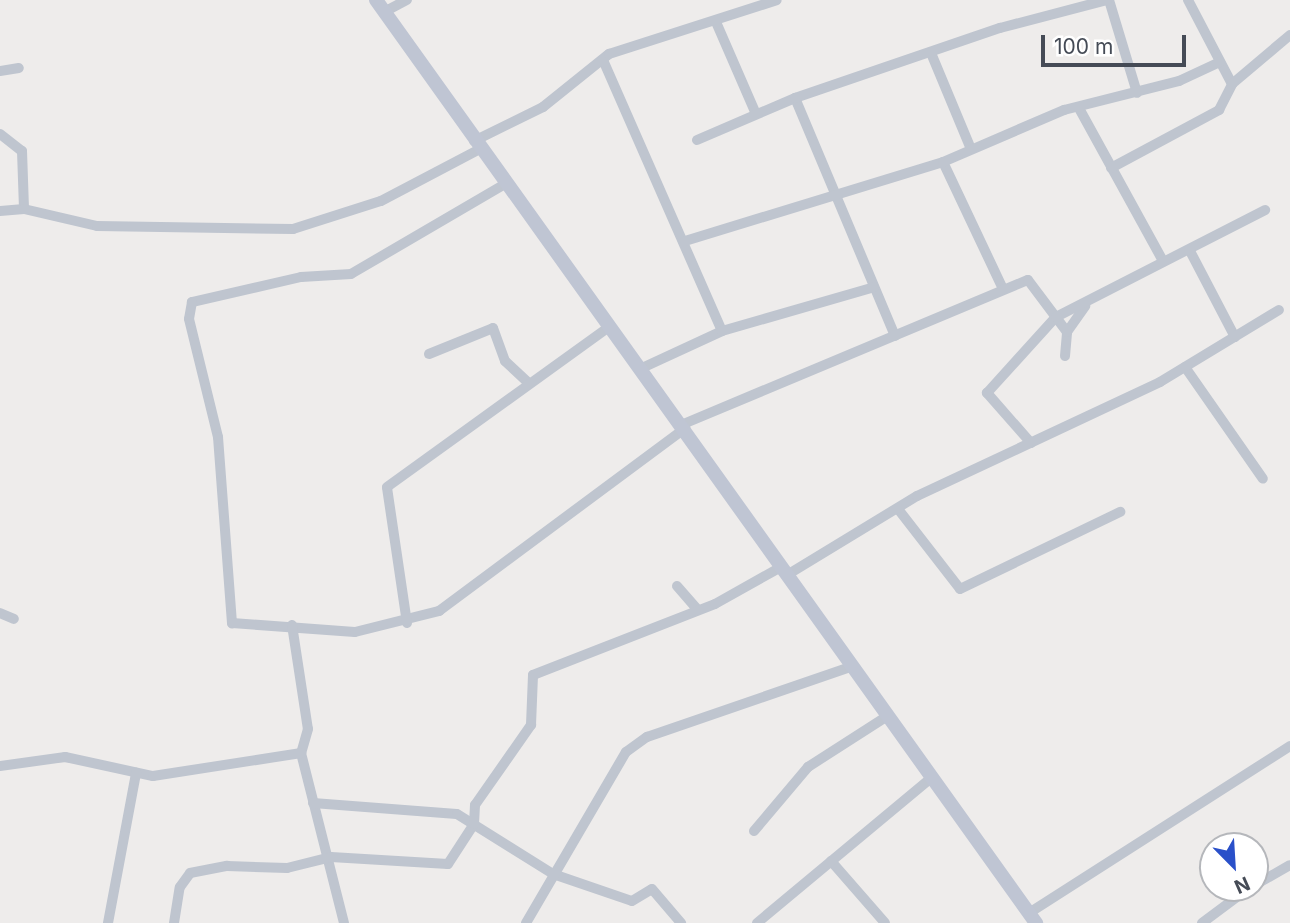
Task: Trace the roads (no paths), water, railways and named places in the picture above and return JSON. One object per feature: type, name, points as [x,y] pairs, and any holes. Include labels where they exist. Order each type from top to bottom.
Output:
[{"type":"main road","points":[[380,6],[505,184],[642,368],[850,667],[1032,918]]},
{"type":"street","points":[[380,6],[407,0]]},
{"type":"street","points":[[0,211],[24,209],[97,226],[293,229],[381,201],[542,107],[603,60],[716,22],[757,3],[777,0]]},
{"type":"street","points":[[697,140],[794,98],[931,53],[1108,0],[1137,93]]},
{"type":"street","points":[[1188,0],[1232,84]]},
{"type":"street","points":[[716,22],[756,114]]},
{"type":"street","points":[[1111,168],[1219,110],[1232,84],[1290,34]]},
{"type":"street","points":[[931,53],[971,149]]},
{"type":"street","points":[[603,60],[685,241],[722,331]]},
{"type":"street","points":[[685,241],[838,197],[943,162],[971,149],[1080,110],[1206,72],[1220,62]]},
{"type":"street","points":[[0,71],[19,68]]},
{"type":"street","points":[[794,98],[895,336]]},
{"type":"street","points":[[1080,110],[1163,261]]},
{"type":"street","points":[[0,134],[22,151],[24,209]]},
{"type":"street","points":[[943,162],[1003,289]]},
{"type":"street","points":[[505,184],[351,274],[201,297],[188,309],[218,437],[232,623],[292,625],[355,632],[407,623],[439,611],[683,426],[1028,280],[1067,332]]},
{"type":"street","points":[[1031,443],[987,393],[1056,317],[1085,305],[1163,261],[1190,251],[1265,210]]},
{"type":"street","points":[[1190,251],[1235,337]]},
{"type":"street","points":[[642,368],[722,331],[874,287]]},
{"type":"street","points":[[1065,356],[1067,332],[1085,305]]},
{"type":"street","points":[[174,923],[180,887],[190,873],[228,866],[286,868],[331,857],[382,856],[440,868],[474,824],[475,805],[531,725],[533,675],[784,571],[898,509],[1185,367],[1279,310]]},
{"type":"street","points":[[407,623],[387,487],[609,327]]},
{"type":"street","points":[[429,355],[494,328],[505,361],[529,383]]},
{"type":"street","points":[[1185,367],[1262,479]]},
{"type":"street","points":[[898,509],[960,589],[1120,512]]},
{"type":"street","points":[[677,586],[697,609]]},
{"type":"street","points":[[0,614],[15,619]]},
{"type":"street","points":[[292,625],[308,729],[301,753],[313,803],[331,857],[344,923]]},
{"type":"street","points":[[526,923],[614,770],[647,737],[850,667]]},
{"type":"street","points":[[754,831],[808,767],[886,717]]},
{"type":"street","points":[[1032,918],[1290,746]]},
{"type":"street","points":[[0,766],[65,757],[136,773],[228,768],[301,753]]},
{"type":"street","points":[[108,923],[136,773]]},
{"type":"street","points":[[757,923],[932,777]]},
{"type":"street","points":[[313,803],[436,809],[474,824],[552,874],[632,901],[652,889],[681,923]]},
{"type":"street","points":[[831,861],[886,923]]},
{"type":"street","points":[[1269,876],[1290,865]]},
{"type":"street","points":[[1202,923],[1230,902]]}]
